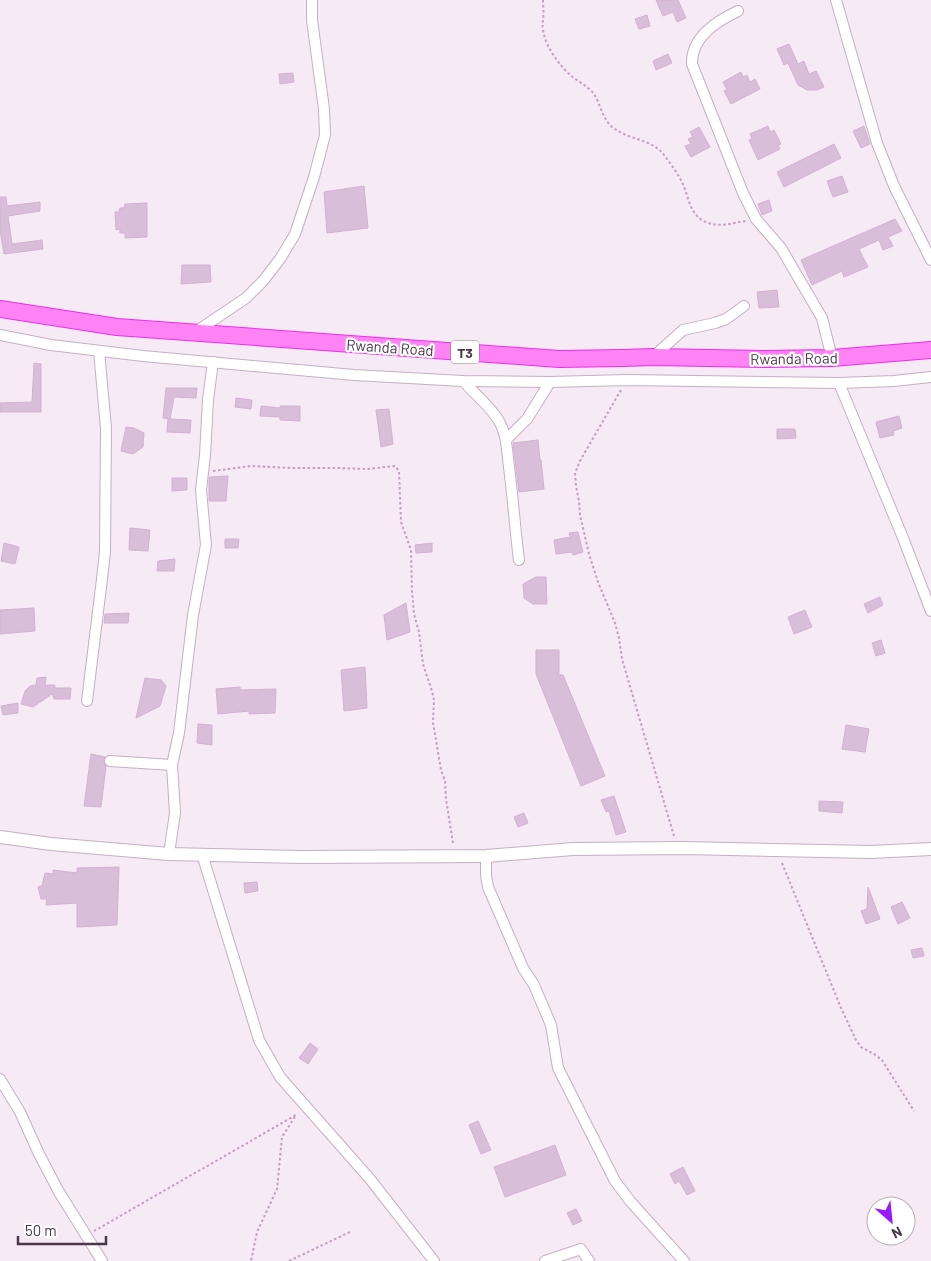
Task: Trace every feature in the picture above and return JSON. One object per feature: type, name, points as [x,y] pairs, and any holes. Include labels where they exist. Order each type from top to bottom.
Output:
[{"type":"highway","name":"Rwanda Road","points":[[0,309],[117,327],[560,359],[653,357],[832,358],[931,350]]},
{"type":"street","points":[[194,333],[246,298],[263,281],[280,259],[295,234],[314,178],[325,135],[324,109],[312,20],[312,0]]},
{"type":"street","points":[[836,0],[877,143],[894,186],[931,260]]},
{"type":"street","points":[[738,11],[710,27],[693,50],[692,64],[740,186],[756,219],[786,255],[819,312],[832,358]]},
{"type":"street","points":[[653,357],[684,330],[726,319],[744,306]]},
{"type":"street","points":[[0,335],[51,345],[99,351],[354,375],[462,381],[550,382],[627,380],[839,383],[931,377]]},
{"type":"street","points":[[87,702],[105,552],[106,428],[99,351]]},
{"type":"street","points":[[169,854],[175,813],[172,765],[179,733],[193,615],[206,545],[201,490],[213,362]]},
{"type":"street","points":[[462,381],[492,411],[500,422],[506,440],[519,560]]},
{"type":"street","points":[[506,440],[526,419],[550,382]]},
{"type":"street","points":[[839,383],[931,611]]},
{"type":"street","points":[[110,761],[172,765]]},
{"type":"street","points":[[0,837],[51,844],[169,854],[302,856],[486,856],[573,849],[678,848],[871,852],[931,849]]},
{"type":"street","points":[[202,854],[259,1040],[280,1077],[370,1179],[434,1261]]},
{"type":"street","points":[[486,856],[488,888],[523,968],[534,984],[550,1024],[558,1068],[615,1181],[630,1201],[684,1261]]},
{"type":"street","points":[[0,1078],[20,1112],[39,1154],[63,1199],[102,1261]]},
{"type":"street","points":[[545,1261],[581,1249],[589,1261]]},
{"type":"path","points":[[543,0],[543,32],[548,46],[556,59],[569,74],[591,90],[598,100],[605,118],[614,129],[656,146],[664,155],[682,184],[696,215],[708,224],[719,226],[756,219]]},
{"type":"path","points":[[627,380],[581,459],[575,473],[576,486],[580,516],[589,554],[615,623],[625,668],[678,848]]},
{"type":"path","points":[[203,471],[223,471],[250,466],[367,469],[394,466],[398,469],[400,476],[401,522],[411,550],[414,614],[419,632],[423,664],[434,700],[433,723],[441,770],[445,781],[455,856]]},
{"type":"path","points":[[775,849],[856,1040],[861,1047],[882,1060],[914,1111]]},
{"type":"path","points":[[90,1233],[296,1115],[282,1137],[277,1189],[257,1232],[251,1261]]},
{"type":"path","points":[[289,1261],[352,1231]]},
{"type":"building","points":[[656,0],[678,0],[686,18],[677,22],[673,12],[663,16]]},
{"type":"building","points":[[647,15],[650,26],[639,29],[635,19]]},
{"type":"building","points":[[789,44],[798,64],[804,61],[809,74],[816,71],[824,87],[817,90],[807,90],[798,85],[788,63],[784,65],[777,49]]},
{"type":"building","points":[[668,54],[672,63],[656,70],[653,61]]},
{"type":"building","points":[[741,72],[743,77],[747,75],[750,82],[755,79],[760,89],[731,104],[724,91],[727,90],[723,82]]},
{"type":"building","points":[[293,73],[294,82],[280,84],[279,74]]},
{"type":"building","points":[[768,126],[770,132],[774,130],[781,144],[778,145],[780,149],[758,160],[749,140],[752,139],[750,134]]},
{"type":"building","points":[[864,126],[870,144],[861,148],[853,131]]},
{"type":"building","points":[[699,127],[710,147],[691,157],[685,146],[691,144],[688,139],[693,137],[690,132]]},
{"type":"building","points":[[834,144],[841,158],[784,187],[777,172]]},
{"type":"building","points":[[842,176],[848,192],[833,197],[827,181]]},
{"type":"building","points":[[364,186],[368,228],[327,233],[324,192]]},
{"type":"building","points":[[0,197],[6,197],[7,206],[40,202],[40,211],[8,216],[12,244],[42,240],[43,249],[4,254],[0,230]]},
{"type":"building","points":[[769,200],[772,211],[762,215],[758,204]]},
{"type":"building","points":[[147,203],[147,237],[125,238],[125,233],[120,233],[120,229],[116,230],[115,212],[119,212],[120,208],[124,208],[125,204]]},
{"type":"building","points":[[895,219],[902,231],[888,237],[893,246],[883,250],[879,240],[859,249],[868,267],[844,277],[842,271],[812,285],[801,260]]},
{"type":"building","points":[[182,265],[210,265],[211,282],[181,284]]},
{"type":"building","points":[[777,290],[779,307],[759,308],[757,292]]},
{"type":"building","points":[[34,363],[41,364],[41,412],[0,412],[0,403],[32,402]]},
{"type":"building","points":[[166,388],[197,388],[196,398],[174,397],[170,419],[163,418]]},
{"type":"building","points":[[236,398],[252,400],[251,409],[235,407]]},
{"type":"building","points":[[261,406],[280,408],[280,406],[300,406],[300,421],[260,416]]},
{"type":"building","points":[[389,409],[393,444],[381,447],[376,410]]},
{"type":"building","points":[[899,416],[902,428],[893,431],[894,435],[880,438],[876,422]]},
{"type":"building","points":[[168,419],[191,420],[190,433],[167,432]]},
{"type":"building","points":[[126,427],[134,428],[144,433],[143,447],[133,454],[121,451]]},
{"type":"building","points":[[777,429],[795,429],[796,438],[777,439]]},
{"type":"building","points":[[538,440],[544,489],[519,492],[513,443]]},
{"type":"building","points":[[228,476],[226,501],[209,501],[209,477]]},
{"type":"building","points":[[172,478],[187,478],[187,490],[172,491]]},
{"type":"building","points":[[130,528],[150,530],[148,551],[129,550]]},
{"type":"building","points":[[578,532],[583,552],[573,555],[572,552],[556,554],[554,540],[570,537],[569,533]]},
{"type":"building","points":[[225,539],[239,539],[238,548],[225,548]]},
{"type":"building","points":[[4,543],[19,547],[15,564],[1,561]]},
{"type":"building","points":[[432,543],[432,552],[416,553],[415,545]]},
{"type":"building","points":[[175,559],[174,571],[157,571],[158,561]]},
{"type":"building","points":[[536,577],[546,577],[547,604],[533,604],[524,598],[523,584]]},
{"type":"building","points":[[880,597],[883,605],[868,613],[864,604]]},
{"type":"building","points":[[406,603],[410,632],[387,640],[384,615]]},
{"type":"building","points":[[34,608],[35,631],[0,634],[0,610]]},
{"type":"building","points":[[805,610],[812,627],[794,634],[788,617]]},
{"type":"building","points":[[129,613],[128,623],[104,623],[105,614]]},
{"type":"building","points":[[881,640],[885,653],[876,656],[872,643]]},
{"type":"building","points":[[536,650],[559,650],[559,675],[563,675],[605,776],[581,786],[536,674]]},
{"type":"building","points":[[365,667],[367,708],[344,711],[341,670]]},
{"type":"building","points":[[46,677],[45,685],[55,685],[55,688],[71,688],[70,699],[54,699],[52,694],[33,707],[21,704],[25,691],[30,686],[36,685],[37,678]]},
{"type":"building","points":[[145,678],[161,680],[166,686],[160,706],[136,718]]},
{"type":"building","points":[[240,687],[240,690],[276,689],[275,713],[249,714],[249,711],[218,714],[216,689]]},
{"type":"building","points":[[18,703],[18,713],[3,715],[1,706]]},
{"type":"building","points":[[198,724],[212,725],[212,745],[197,743]]},
{"type":"building","points":[[846,725],[869,729],[865,752],[842,749]]},
{"type":"building","points":[[91,754],[105,757],[103,761],[106,766],[101,807],[84,806]]},
{"type":"building","points":[[614,796],[626,832],[616,835],[609,811],[606,812],[601,800]]},
{"type":"building","points":[[819,801],[843,802],[842,813],[819,811]]},
{"type":"building","points":[[524,813],[528,823],[518,827],[514,817]]},
{"type":"building","points":[[119,867],[117,925],[77,927],[77,903],[46,905],[47,899],[41,899],[38,887],[42,886],[45,873],[53,874],[53,870],[77,873],[77,868]]},
{"type":"building","points":[[257,882],[258,891],[245,893],[244,883]]},
{"type":"building","points":[[868,887],[880,919],[866,924],[861,911],[867,909]]},
{"type":"building","points":[[902,902],[910,918],[898,924],[891,907]]},
{"type":"building","points":[[922,948],[924,956],[913,958],[911,950]]},
{"type":"building","points":[[310,1043],[318,1049],[308,1064],[299,1058]]},
{"type":"building","points":[[478,1121],[491,1150],[481,1154],[469,1125]]},
{"type":"building","points":[[555,1145],[566,1175],[505,1197],[494,1167]]},
{"type":"building","points":[[683,1167],[695,1191],[687,1195],[679,1181],[675,1184],[670,1174]]},
{"type":"building","points":[[576,1209],[582,1221],[573,1225],[567,1213]]}]
